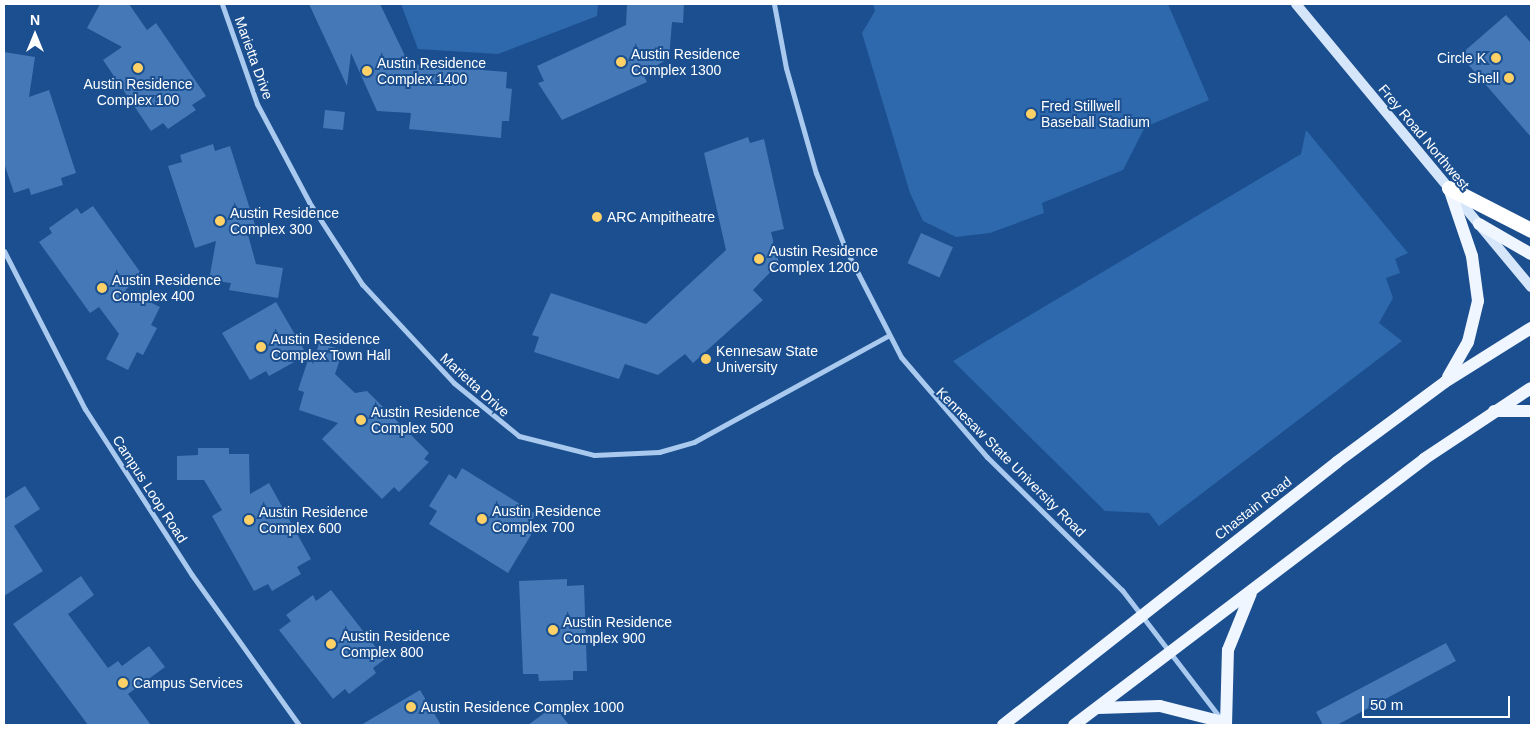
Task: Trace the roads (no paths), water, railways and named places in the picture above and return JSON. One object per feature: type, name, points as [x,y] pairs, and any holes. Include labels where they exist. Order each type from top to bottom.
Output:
[{"type":"highway","points":[[1449,188],[1531,230]]},
{"type":"main road","name":"Frey Road Northwest","points":[[1296,4],[1531,287]]},
{"type":"main road","points":[[1445,382],[1468,342],[1478,301],[1472,256],[1449,188]]},
{"type":"main road","points":[[1479,224],[1531,254]]},
{"type":"main road","name":"Chastain Road","points":[[1003,725],[1142,614],[1445,382],[1531,328]]},
{"type":"main road","points":[[1074,725],[1169,651],[1494,411],[1531,388]]},
{"type":"main road","points":[[1494,411],[1531,411]]},
{"type":"main road","points":[[1098,708],[1160,706],[1225,724],[1228,650],[1252,590]]},
{"type":"street","name":"Marietta Drive","points":[[222,4],[257,104],[309,202],[362,284],[454,383],[520,436],[594,455],[658,452],[694,442],[888,336]]},
{"type":"street","name":"Kennesaw State University Road","points":[[774,4],[786,68],[816,172],[845,248],[888,336],[940,408],[1142,614],[1225,724]]},
{"type":"street","name":"Campus Loop Road","points":[[4,251],[86,409],[192,575],[298,725]]},
{"type":"place","name":"Circle K","points":[[1496,58]]},
{"type":"place","name":"Austin Residence Complex 1300","points":[[621,62]]},
{"type":"place","name":"Austin Residence Complex 100","points":[[138,68]]},
{"type":"place","name":"Austin Residence Complex 1400","points":[[367,71]]},
{"type":"place","name":"Shell","points":[[1509,78]]},
{"type":"place","name":"Fred Stillwell Baseball Stadium","points":[[1031,114]]},
{"type":"place","name":"ARC Ampitheatre","points":[[597,217]]},
{"type":"place","name":"Austin Residence Complex 300","points":[[220,221]]},
{"type":"place","name":"Austin Residence Complex 1200","points":[[759,259]]},
{"type":"place","name":"Austin Residence Complex 400","points":[[102,288]]},
{"type":"place","name":"Austin Residence Complex Town Hall","points":[[261,347]]},
{"type":"place","name":"Kennesaw State University","points":[[706,359]]},
{"type":"place","name":"Austin Residence Complex 500","points":[[361,420]]},
{"type":"place","name":"Austin Residence Complex 700","points":[[482,519]]},
{"type":"place","name":"Austin Residence Complex 600","points":[[249,520]]},
{"type":"place","name":"Austin Residence Complex 900","points":[[553,630]]},
{"type":"place","name":"Austin Residence Complex 800","points":[[331,644]]},
{"type":"place","name":"Campus Services","points":[[123,683]]},
{"type":"place","name":"Austin Residence Complex 1000","points":[[411,707]]}]
